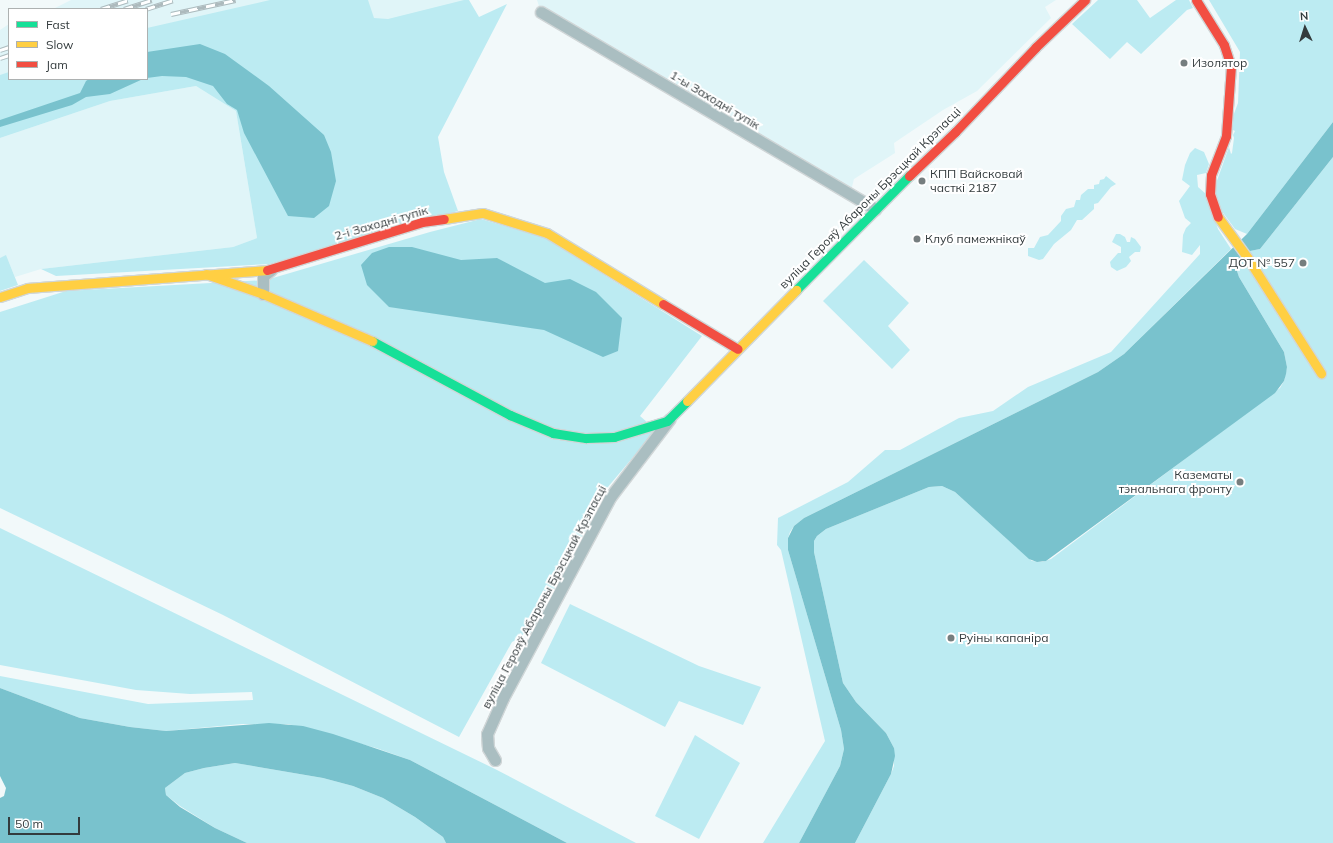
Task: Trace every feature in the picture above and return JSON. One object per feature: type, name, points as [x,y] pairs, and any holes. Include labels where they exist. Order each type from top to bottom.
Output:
[{"type":"main road","name":"вуліца Герояў Абароны Брэсцкай Крэпасці","points":[[206,274],[263,294],[375,342],[510,415],[553,433],[586,438],[614,437],[667,421],[875,209],[955,132],[1036,47],[1085,0]]},
{"type":"main road","points":[[1196,0],[1224,46],[1231,66],[1226,136],[1211,175],[1210,194],[1217,215],[1247,257],[1322,373]]},
{"type":"main road","name":"2-і Заходні тупік","points":[[0,297],[28,288],[271,270],[422,222],[483,213],[547,233],[738,349]]},
{"type":"street","name":"1-ы Заходні тупік","points":[[541,12],[875,209]]},
{"type":"street","points":[[263,294],[263,276],[271,270]]},
{"type":"street","name":"вуліца Герояў Абароны Брэсцкай Крэпасці","points":[[495,760],[488,748],[487,734],[503,698],[611,496],[673,414]]},
{"type":"shaded area","points":[[71,0],[319,0],[148,39],[148,8],[55,8]]},
{"type":"shaded area","points":[[270,0],[368,0],[374,18],[388,19],[464,0],[469,0],[479,17],[507,4],[438,137],[444,172],[458,211],[269,264],[56,276],[41,269],[233,247],[257,238],[236,111],[196,86],[110,101],[0,138],[0,75],[8,72],[8,80],[148,80],[148,28]]},
{"type":"shaded area","points":[[326,0],[465,0],[394,31]]},
{"type":"shaded area","points":[[537,0],[1056,0],[1045,7],[1051,18],[977,91],[943,110],[894,143],[895,153],[854,179],[851,191],[541,12]]},
{"type":"shaded area","points":[[1098,0],[1137,0],[1150,18],[1176,0],[1189,0],[1193,8],[1187,10],[1141,54],[1127,42],[1110,59],[1072,24]]},
{"type":"shaded area","points":[[1209,0],[1333,0],[1333,122],[1247,234],[1235,229],[1221,210],[1214,189],[1229,147],[1231,154],[1232,153],[1233,135],[1235,131],[1231,129],[1232,119],[1238,103],[1240,52]]},
{"type":"shaded area","points":[[8,25],[8,80],[0,87],[0,30]]},
{"type":"shaded area","points":[[200,44],[225,54],[269,86],[324,135],[331,152],[336,181],[329,206],[314,218],[288,216],[244,133],[237,110],[227,104],[213,86],[186,77],[162,76],[148,78],[148,52]]},
{"type":"shaded area","points":[[141,80],[110,94],[86,97],[72,105],[0,127],[0,120],[80,93],[86,81]]},
{"type":"shaded area","points":[[196,86],[236,111],[257,238],[233,247],[41,269],[15,277],[6,256],[0,258],[0,138],[110,101]]},
{"type":"shaded area","points":[[1333,122],[1333,157],[1260,249],[1250,251],[1237,263],[1236,268],[1239,277],[1284,352],[1287,367],[1286,374],[1284,381],[1275,393],[1046,561],[1037,562],[1029,559],[955,492],[942,486],[929,487],[826,529],[817,536],[814,541],[814,552],[843,683],[856,702],[886,733],[894,748],[895,756],[891,774],[855,843],[799,843],[840,766],[844,749],[841,730],[788,550],[788,538],[794,526],[804,518],[1098,372],[1124,354],[1247,234]]},
{"type":"shaded area","points":[[1195,148],[1204,152],[1209,164],[1206,173],[1197,175],[1198,187],[1206,194],[1218,229],[1231,249],[1124,354],[1098,372],[804,518],[794,526],[790,532],[788,538],[788,550],[841,730],[844,749],[840,766],[799,843],[763,843],[825,741],[781,550],[777,545],[778,518],[848,482],[885,450],[900,450],[959,418],[993,411],[1028,387],[1111,352],[1200,254],[1200,245],[1192,255],[1182,252],[1183,235],[1186,228],[1191,223],[1185,218],[1179,201],[1190,186],[1182,180],[1185,165],[1190,153]]},
{"type":"shaded area","points":[[1333,157],[1333,843],[855,843],[891,774],[894,766],[894,748],[886,733],[856,702],[843,683],[814,552],[814,541],[817,536],[826,529],[929,487],[942,486],[955,492],[1032,561],[1042,562],[1051,559],[1280,388],[1284,381],[1287,367],[1284,352],[1239,277],[1236,268],[1237,263],[1250,251],[1260,249]]},
{"type":"shaded area","points":[[1106,176],[1116,184],[1111,187],[1098,203],[1094,204],[1094,209],[1082,220],[1077,220],[1071,230],[1054,244],[1043,259],[1039,260],[1028,256],[1028,248],[1034,248],[1040,237],[1048,235],[1061,221],[1061,216],[1066,209],[1074,207],[1076,200],[1080,200],[1081,195],[1088,189],[1094,189],[1094,185],[1099,184],[1100,180],[1104,179]]},
{"type":"shaded area","points":[[481,219],[545,238],[702,336],[640,416],[656,430],[607,488],[542,626],[512,642],[459,737],[223,615],[0,508],[0,312],[66,291],[266,280],[430,232]]},
{"type":"shaded area","points":[[1116,234],[1120,234],[1125,237],[1127,242],[1130,242],[1131,237],[1135,239],[1141,247],[1140,252],[1135,252],[1129,257],[1131,261],[1126,267],[1117,271],[1111,267],[1110,262],[1118,253],[1121,253],[1121,247],[1112,242]]},
{"type":"shaded area","points":[[389,247],[412,247],[461,260],[497,258],[545,283],[570,279],[596,292],[622,318],[618,351],[603,357],[544,330],[389,307],[367,285],[361,265],[372,253]]},
{"type":"shaded area","points":[[6,255],[18,285],[0,291],[0,258]]},
{"type":"shaded area","points":[[864,260],[909,303],[888,326],[910,350],[892,369],[823,301]]},
{"type":"shaded area","points":[[0,528],[495,769],[636,843],[567,843],[410,760],[376,748],[288,724],[242,724],[166,731],[130,727],[80,718],[0,688],[0,676],[148,704],[253,700],[252,692],[190,694],[136,690],[0,665]]},
{"type":"shaded area","points":[[570,604],[699,666],[761,687],[743,725],[679,701],[665,727],[541,663]]},
{"type":"shaded area","points":[[0,688],[80,718],[130,727],[166,731],[269,723],[303,726],[333,734],[410,760],[567,843],[446,843],[443,837],[415,817],[383,798],[353,786],[323,778],[235,763],[185,773],[165,788],[166,795],[180,807],[215,828],[247,843],[0,843],[0,798],[4,796],[6,788],[0,776]]},
{"type":"shaded area","points":[[695,735],[740,763],[699,839],[655,816]]},
{"type":"shaded area","points":[[235,763],[323,778],[353,786],[383,798],[415,817],[443,837],[446,843],[247,843],[215,828],[180,806],[166,795],[165,788],[185,773]]},
{"type":"railway","points":[[104,8],[128,0]]},
{"type":"railway","points":[[127,8],[152,0]]},
{"type":"railway","points":[[148,8],[173,0]]},
{"type":"railway","points":[[171,14],[235,0]]},
{"type":"railway","points":[[0,50],[8,47]]},
{"type":"railway","points":[[0,58],[8,55]]},
{"type":"traffic: fast","points":[[796,290],[909,176]]},
{"type":"traffic: fast","points":[[372,341],[510,415],[553,433],[586,438],[614,437],[667,421],[687,401]]},
{"type":"traffic: slow","points":[[444,219],[483,213],[547,233],[663,304]]},
{"type":"traffic: slow","points":[[1218,217],[1247,257],[1321,373]]},
{"type":"traffic: slow","points":[[0,297],[28,288],[267,270]]},
{"type":"traffic: slow","points":[[206,274],[263,294],[372,341]]},
{"type":"traffic: slow","points":[[687,401],[796,290]]},
{"type":"traffic: jam","points":[[909,176],[955,132],[1036,47],[1085,0]]},
{"type":"traffic: jam","points":[[1196,0],[1224,45],[1231,66],[1226,136],[1211,175],[1210,194],[1218,217]]},
{"type":"traffic: jam","points":[[267,270],[422,222],[444,219]]},
{"type":"traffic: jam","points":[[663,304],[738,349]]},
{"type":"place","name":"Изолятор","points":[[1184,63]]},
{"type":"place","name":"КПП Вайсковай часткі 2187","points":[[922,181]]},
{"type":"place","name":"Клуб памежнікаў","points":[[917,239]]},
{"type":"place","name":"ДОТ № 557","points":[[1303,263]]},
{"type":"place","name":"Казематы тэнальнага фронту","points":[[1240,482]]},
{"type":"place","name":"Руіны капаніра","points":[[951,638]]}]
